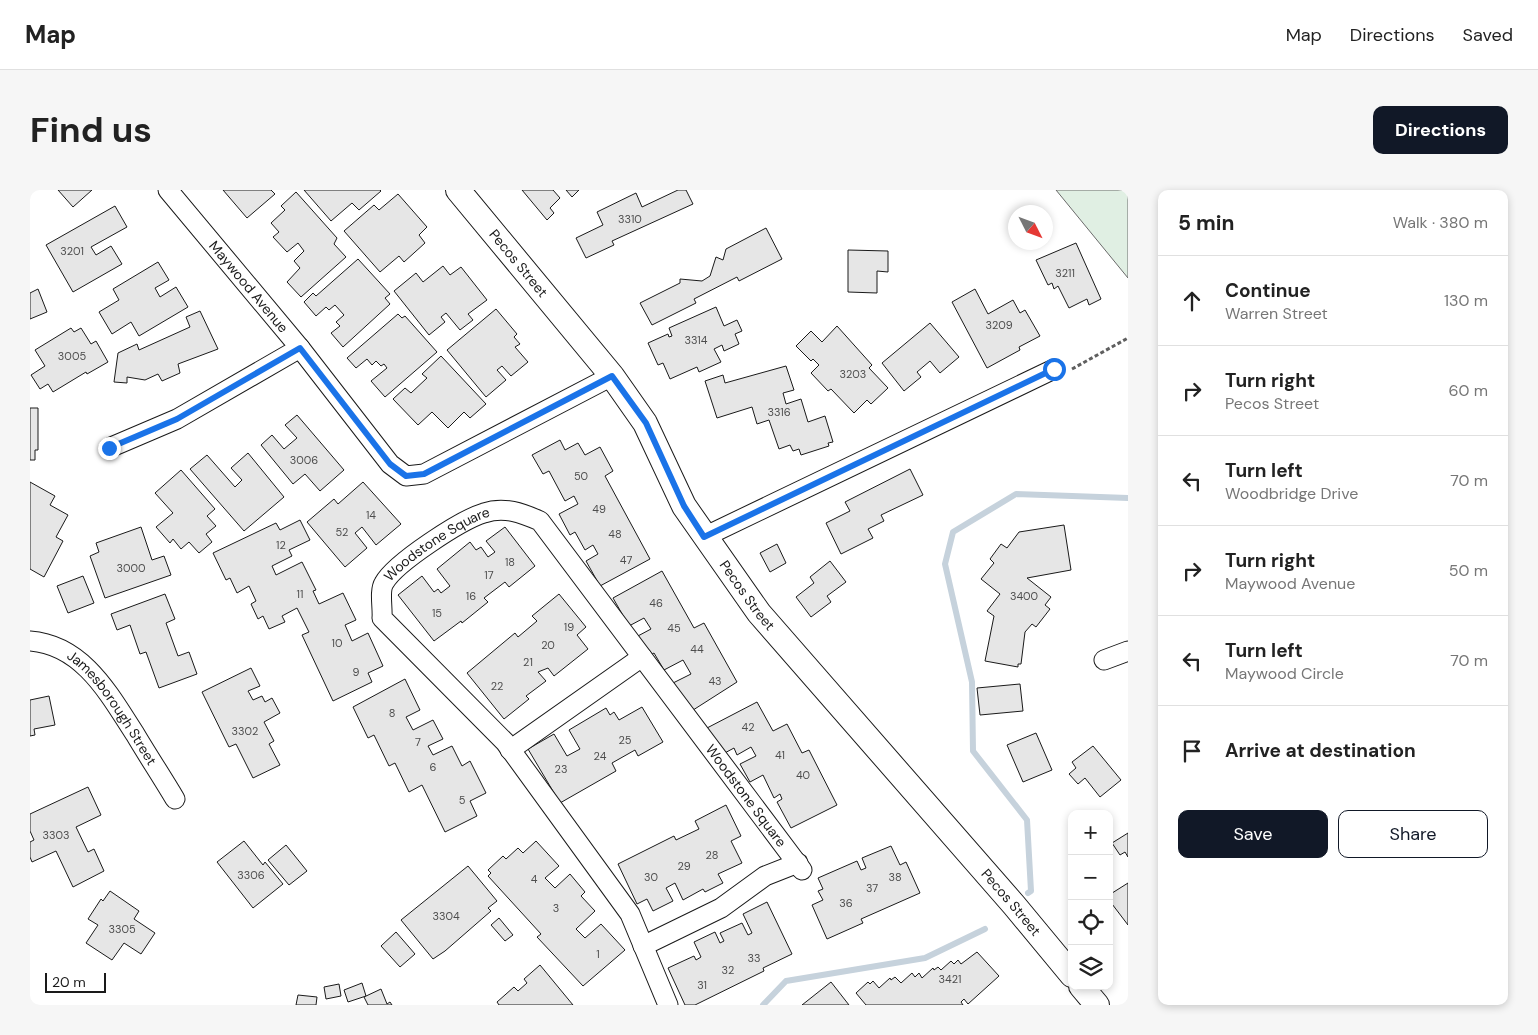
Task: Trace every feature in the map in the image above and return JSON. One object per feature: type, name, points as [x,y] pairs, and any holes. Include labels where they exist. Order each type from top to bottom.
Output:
[{"type":"street","name":"Maywood Avenue","points":[[168,190],[300,348],[390,464],[406,476],[424,474],[612,376]]},
{"type":"street","name":"Pecos Street","points":[[458,190],[612,376],[646,423],[684,506],[759,613],[1014,905],[1068,970]]},
{"type":"street","points":[[109,448],[177,419],[300,348]]},
{"type":"street","points":[[704,537],[1054,369]]},
{"type":"street","name":"Woodstone Square","points":[[643,946],[721,908],[765,876],[800,866],[540,521],[516,510],[484,512],[432,542],[398,565],[383,585],[382,618],[510,750],[630,914],[643,946],[668,1005]]},
{"type":"street","name":"Jamesborough Street","points":[[30,642],[47,642],[77,659],[103,684],[176,799]]},
{"type":"street","points":[[1104,660],[1128,651]]},
{"type":"street","points":[[510,750],[642,657]]},
{"type":"street","points":[[1085,990],[1097,1005]]},
{"type":"path","points":[[1054,369],[1065,372],[1128,338]]},
{"type":"green space","points":[[1056,190],[1128,190],[1128,278]]},
{"type":"building","points":[[58,190],[92,190],[73,207]]},
{"type":"building","points":[[223,190],[271,190],[275,194],[247,218]]},
{"type":"building","points":[[304,190],[381,191],[359,210],[352,203],[331,221]]},
{"type":"building","points":[[522,190],[553,190],[560,198],[550,208],[554,213],[547,220]]},
{"type":"building","points":[[566,190],[579,190],[572,197]]},
{"type":"building","points":[[678,190],[686,190],[693,204],[612,241],[614,245],[586,258],[576,238],[603,225],[597,212],[636,193],[642,207]]},
{"type":"building","points":[[296,192],[337,238],[334,244],[346,257],[301,297],[287,282],[300,268],[294,261],[304,251],[298,243],[287,252],[273,237],[279,232],[271,223],[285,210],[281,206]]},
{"type":"building","points":[[398,194],[427,227],[419,235],[425,243],[404,262],[399,256],[380,272],[344,231],[374,205],[379,210]]},
{"type":"building","points":[[115,206],[127,227],[91,247],[96,255],[111,246],[122,264],[73,292],[46,245]]},
{"type":"building","points":[[766,228],[782,259],[739,281],[737,277],[694,299],[696,303],[652,325],[640,303],[680,283],[680,279],[702,281],[710,276],[716,257],[723,260],[726,249]]},
{"type":"building","points":[[1076,243],[1101,299],[1089,305],[1087,299],[1069,308],[1058,286],[1054,289],[1052,283],[1048,285],[1036,260]]},
{"type":"building","points":[[848,250],[888,251],[888,272],[877,271],[877,293],[848,292]]},
{"type":"building","points":[[358,259],[390,294],[385,298],[390,304],[343,347],[331,333],[340,326],[336,322],[344,315],[335,305],[329,310],[326,307],[316,316],[304,302],[313,293],[316,296]]},
{"type":"building","points":[[158,262],[169,280],[155,288],[160,297],[176,287],[188,307],[139,336],[131,322],[112,334],[99,312],[119,300],[113,289]]},
{"type":"building","points":[[443,266],[450,275],[461,267],[487,300],[468,314],[473,320],[460,330],[446,313],[441,317],[445,322],[429,335],[394,291],[416,273],[423,282]]},
{"type":"building","points":[[38,289],[47,312],[30,319],[30,293]]},
{"type":"building","points":[[975,289],[988,314],[1013,300],[1020,313],[1025,310],[1040,336],[1019,347],[1020,350],[987,368],[952,302]]},
{"type":"building","points":[[716,307],[724,326],[737,320],[742,331],[735,334],[739,344],[724,351],[722,345],[714,349],[721,362],[699,372],[697,367],[670,379],[663,363],[658,365],[648,343],[668,334],[669,337],[672,336],[669,328]]},
{"type":"building","points":[[496,309],[517,334],[514,337],[520,344],[515,347],[528,362],[511,376],[502,366],[497,370],[506,380],[486,397],[447,350]]},
{"type":"building","points":[[200,311],[218,349],[178,364],[180,373],[162,381],[158,374],[145,380],[127,377],[127,383],[114,382],[118,353],[137,344],[139,350],[190,327],[186,317]]},
{"type":"building","points":[[398,314],[402,318],[405,316],[437,352],[385,397],[371,381],[387,368],[384,364],[381,366],[376,361],[372,365],[367,359],[356,368],[347,358]]},
{"type":"building","points":[[930,323],[959,357],[940,373],[930,361],[917,372],[921,377],[904,391],[882,363]]},
{"type":"building","points":[[837,326],[872,365],[869,368],[888,388],[871,404],[867,400],[854,413],[831,389],[828,391],[811,373],[819,365],[813,359],[811,361],[796,346],[811,331],[822,342]]},
{"type":"building","points":[[71,328],[74,332],[81,328],[91,344],[96,341],[108,362],[87,374],[86,372],[53,392],[48,384],[40,389],[31,375],[45,366],[35,350]]},
{"type":"building","points":[[441,356],[486,404],[470,418],[464,412],[448,428],[432,412],[418,425],[393,399],[405,388],[411,393],[427,378],[422,374]]},
{"type":"building","points":[[786,366],[794,390],[783,393],[786,404],[801,399],[808,422],[825,416],[833,442],[828,443],[829,446],[801,455],[799,449],[793,451],[790,445],[779,449],[769,420],[757,424],[752,407],[717,418],[705,381],[723,375],[725,383]]},
{"type":"building","points":[[30,408],[38,408],[38,450],[35,450],[35,460],[30,460]]},
{"type":"building","points":[[297,415],[344,470],[320,491],[305,474],[293,484],[261,445],[272,435],[284,449],[297,438],[285,425]]},
{"type":"building","points":[[560,440],[565,450],[578,443],[585,455],[600,447],[613,471],[605,476],[650,559],[600,586],[586,561],[598,554],[593,545],[585,550],[575,532],[570,535],[559,514],[578,504],[574,496],[565,501],[549,471],[543,474],[532,455]]},
{"type":"building","points":[[248,453],[284,497],[244,531],[190,469],[207,455],[235,487],[242,480],[231,468]]},
{"type":"building","points":[[910,469],[923,495],[881,515],[884,521],[868,529],[873,538],[841,554],[826,523],[850,511],[845,502]]},
{"type":"building","points":[[181,470],[215,509],[207,516],[216,526],[206,534],[212,542],[199,553],[189,542],[181,549],[173,539],[170,543],[156,527],[173,513],[155,493]]},
{"type":"building","points":[[30,482],[55,496],[50,505],[68,515],[56,537],[63,541],[44,577],[30,569]]},
{"type":"building","points":[[363,482],[401,524],[376,545],[362,527],[355,533],[367,548],[345,567],[307,522],[334,499],[338,504]]},
{"type":"building","points":[[300,520],[310,540],[289,550],[292,556],[272,566],[276,575],[302,562],[316,590],[313,591],[319,604],[343,593],[356,620],[345,625],[352,641],[368,633],[383,666],[368,673],[372,682],[333,701],[302,635],[309,632],[297,608],[282,616],[285,622],[269,629],[263,616],[258,619],[251,604],[256,601],[249,586],[237,593],[230,578],[226,580],[213,553],[276,523],[280,530]]},
{"type":"building","points":[[1064,525],[1071,570],[1027,578],[1051,597],[1045,605],[1050,609],[1036,627],[1032,624],[1025,632],[1021,664],[1018,664],[1018,667],[985,661],[994,616],[987,611],[1000,594],[981,579],[994,563],[990,559],[1001,544],[1007,548],[1019,532]]},
{"type":"building","points":[[141,527],[152,560],[164,556],[171,575],[105,598],[90,556],[99,552],[96,543]]},
{"type":"building","points":[[505,527],[535,566],[509,587],[505,582],[484,598],[488,602],[462,623],[461,621],[434,641],[398,595],[422,576],[434,592],[438,589],[441,593],[450,586],[437,569],[470,542],[476,550],[481,547],[488,557],[495,552],[486,541]]},
{"type":"building","points":[[777,544],[786,563],[770,572],[760,553]]},
{"type":"building","points":[[830,561],[846,582],[827,596],[831,602],[811,617],[796,597],[814,583],[810,577]]},
{"type":"building","points":[[662,571],[694,628],[704,623],[737,682],[690,712],[673,683],[691,674],[683,660],[664,670],[654,653],[647,657],[636,637],[651,629],[644,618],[629,626],[613,598]]},
{"type":"building","points":[[83,576],[94,603],[68,613],[57,586]]},
{"type":"building","points":[[165,594],[175,619],[166,623],[178,656],[189,652],[197,674],[159,688],[146,652],[140,654],[130,625],[117,630],[111,614]]},
{"type":"building","points":[[559,594],[586,627],[577,635],[588,649],[554,676],[548,668],[538,672],[546,681],[526,696],[529,699],[504,719],[467,673],[515,633],[518,637],[537,621],[532,616]]},
{"type":"building","points":[[251,668],[260,686],[248,691],[253,700],[262,696],[265,702],[272,698],[280,713],[264,722],[274,741],[269,744],[280,765],[253,778],[236,744],[229,747],[202,692]]},
{"type":"building","points":[[405,679],[420,710],[406,717],[413,730],[433,720],[443,739],[428,746],[433,755],[452,746],[462,766],[470,761],[486,793],[470,801],[477,816],[445,832],[422,785],[409,792],[395,763],[389,766],[374,735],[368,738],[353,707]]},
{"type":"building","points":[[1020,684],[1023,711],[980,715],[977,688]]},
{"type":"building","points":[[49,696],[55,725],[34,729],[35,735],[30,736],[30,700]]},
{"type":"building","points":[[757,702],[773,731],[787,724],[802,753],[809,750],[837,805],[791,828],[777,802],[782,799],[780,794],[774,798],[763,775],[750,782],[740,764],[756,756],[751,747],[737,755],[734,748],[721,755],[707,728]]},
{"type":"building","points":[[642,707],[663,742],[638,756],[635,750],[612,763],[616,771],[560,803],[528,749],[554,734],[567,756],[580,749],[569,730],[606,708],[610,715],[614,712],[619,720]]},
{"type":"building","points":[[1036,733],[1052,770],[1023,782],[1007,745]]},
{"type":"building","points":[[1093,746],[1121,780],[1100,797],[1085,778],[1078,784],[1069,774],[1076,768],[1072,762]]},
{"type":"building","points":[[88,787],[101,815],[76,827],[88,852],[94,849],[104,871],[73,887],[56,851],[32,862],[30,842],[34,840],[30,831],[30,814]]},
{"type":"building","points":[[726,805],[741,836],[731,841],[742,863],[718,874],[723,883],[705,892],[703,889],[683,900],[675,883],[666,888],[673,901],[653,911],[647,899],[637,904],[618,864],[674,836],[676,840],[699,829],[695,821]]},
{"type":"building","points":[[1128,833],[1128,857],[1125,852],[1120,855],[1113,842]]},
{"type":"building","points":[[244,841],[263,865],[265,862],[283,884],[253,908],[217,862]]},
{"type":"building","points":[[536,841],[559,866],[545,878],[555,888],[570,874],[585,892],[581,896],[595,911],[576,929],[585,938],[601,924],[625,950],[583,986],[537,937],[541,934],[488,876],[491,873],[488,870],[503,856],[506,859],[518,848],[523,853]]},
{"type":"building","points":[[286,845],[307,871],[289,885],[268,860]]},
{"type":"building","points":[[891,846],[900,865],[906,862],[920,893],[861,919],[863,923],[827,939],[812,905],[823,900],[818,891],[823,889],[818,878],[857,861],[861,870],[866,868],[862,858]]},
{"type":"building","points":[[468,866],[497,901],[488,908],[491,911],[433,959],[401,920]]},
{"type":"building","points":[[1128,883],[1128,925],[1113,905],[1113,892]]},
{"type":"building","points":[[110,891],[139,911],[134,919],[155,933],[141,954],[124,943],[112,960],[86,943],[98,925],[88,919],[101,899],[103,901]]},
{"type":"building","points":[[767,902],[792,954],[763,968],[764,971],[695,1005],[685,1005],[668,968],[694,956],[696,960],[701,957],[694,942],[715,932],[720,943],[724,941],[720,933],[742,923],[748,935],[752,933],[743,914]]},
{"type":"building","points":[[499,918],[513,935],[505,941],[491,925]]},
{"type":"building","points":[[396,932],[415,954],[400,967],[381,946]]},
{"type":"building","points":[[977,952],[999,976],[968,1004],[964,999],[961,1002],[963,1005],[866,1005],[856,993],[868,982],[870,984],[873,981],[879,988],[890,978],[891,980],[895,977],[901,983],[912,973],[915,977],[919,973],[922,978],[933,968],[934,970],[938,967],[941,970],[951,961],[954,964],[958,960],[961,964]]},
{"type":"building","points":[[540,965],[573,1005],[499,1005],[497,1002],[514,987],[518,991],[527,983],[524,979]]},
{"type":"building","points":[[831,982],[849,1005],[802,1005]]},
{"type":"building","points":[[362,983],[366,996],[348,1002],[344,990]]},
{"type":"building","points":[[339,984],[341,996],[326,999],[324,987]]},
{"type":"building","points":[[381,989],[387,1004],[390,1002],[392,1005],[368,1005],[364,997]]},
{"type":"building","points":[[298,995],[317,997],[316,1005],[296,1005]]},
{"type":"waterway","points":[[1028,893],[1031,891],[1027,820],[973,751],[972,682],[945,564],[953,532],[1016,494],[1128,498]]},
{"type":"waterway","points":[[763,1005],[786,981],[925,958],[985,929]]},
{"type":"route","points":[[109,448],[177,419],[300,348],[390,464],[406,476],[424,474],[612,376],[646,423],[684,506],[704,537],[1054,369]]}]
